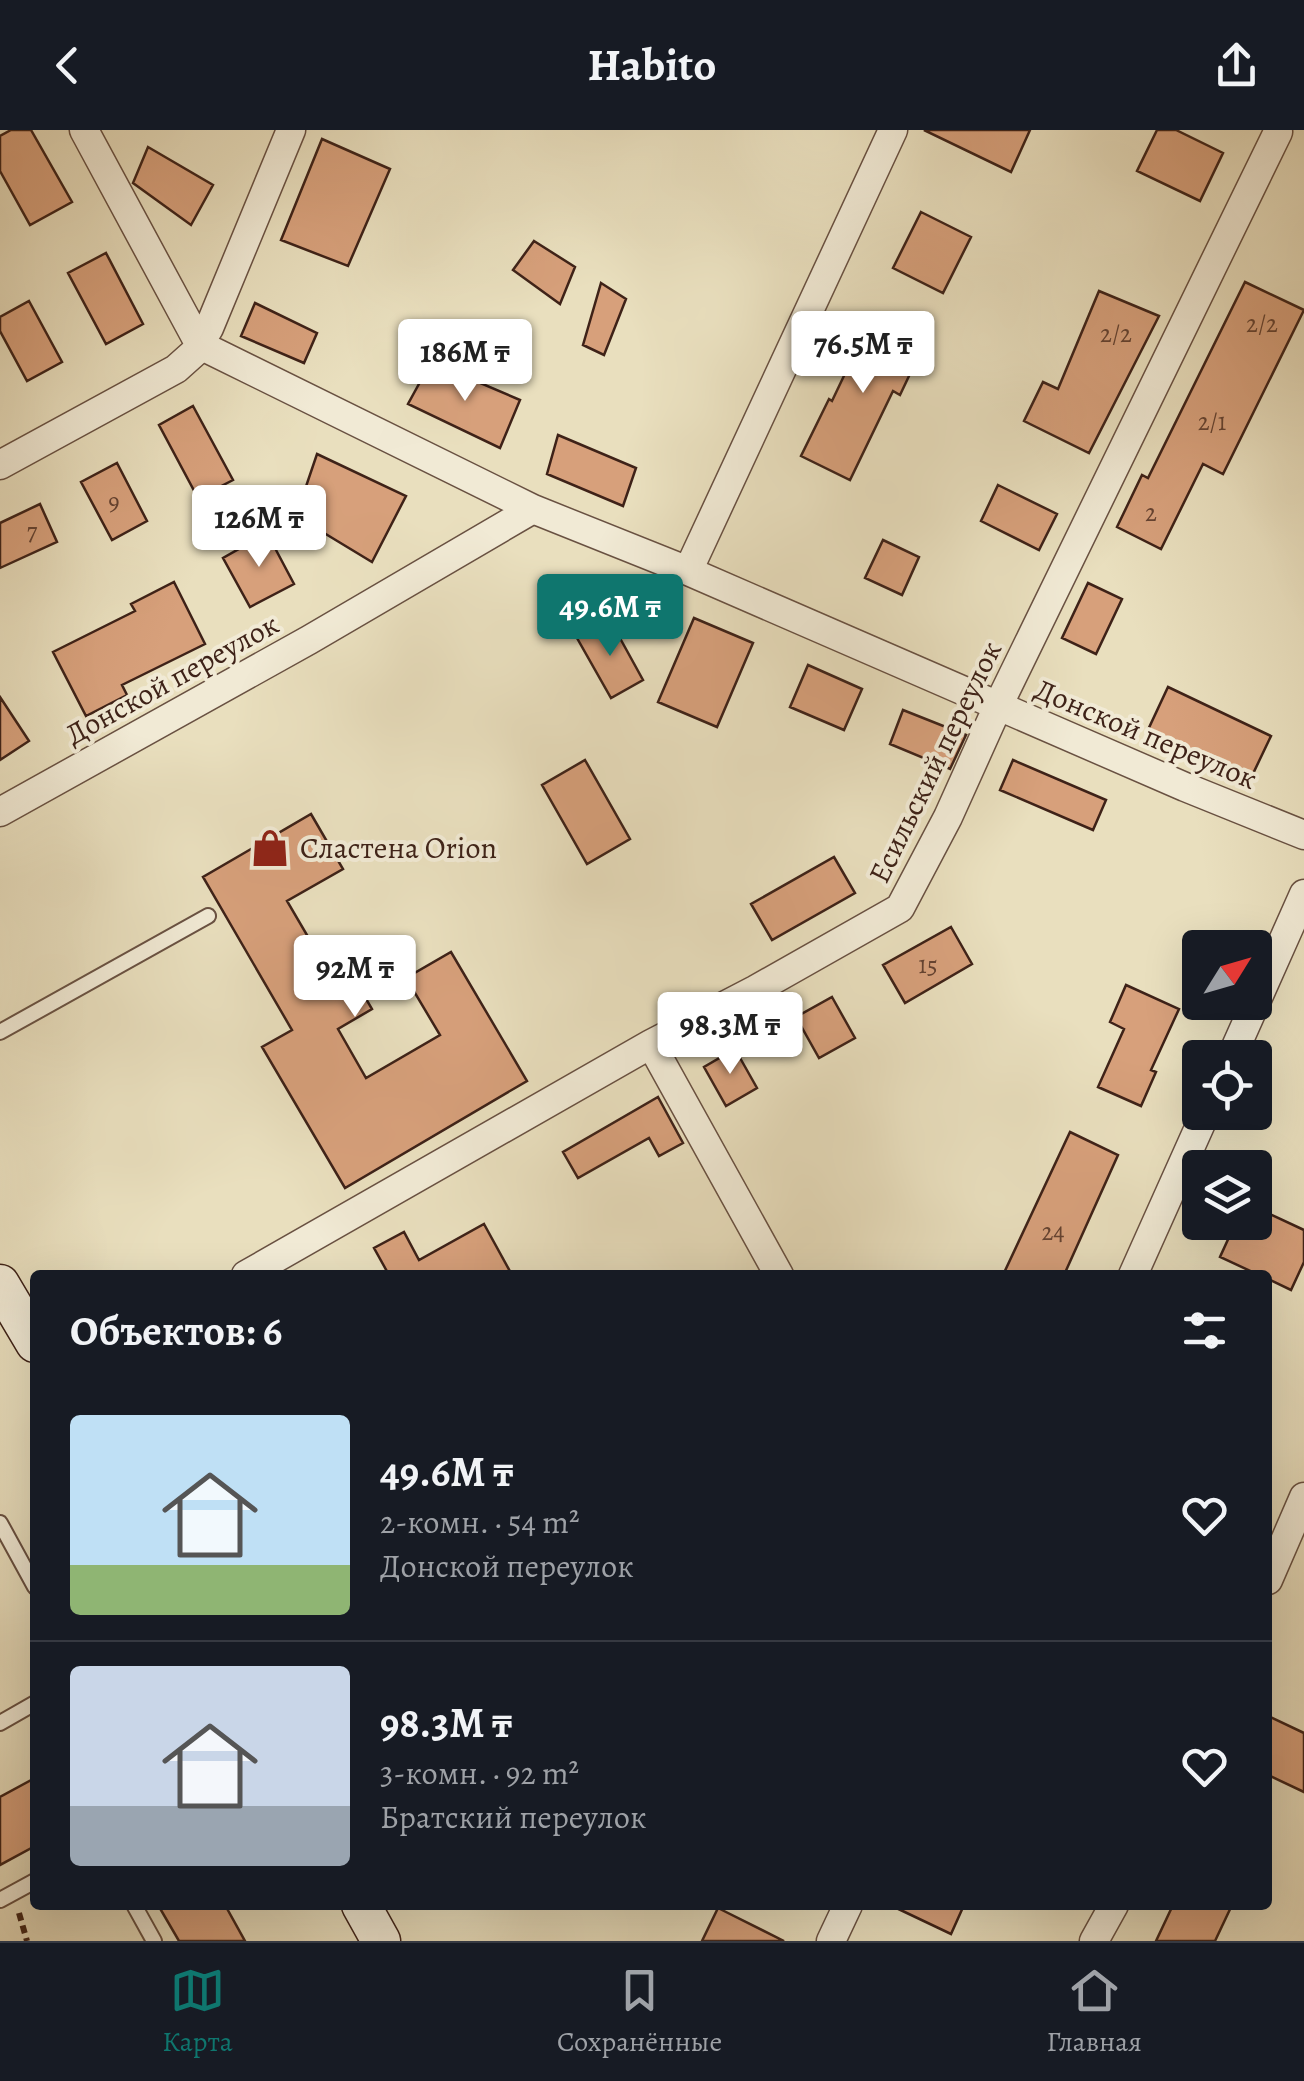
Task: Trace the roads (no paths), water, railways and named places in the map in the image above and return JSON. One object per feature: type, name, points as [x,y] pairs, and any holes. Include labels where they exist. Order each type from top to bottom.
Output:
[{"type":"street","points":[[84,130],[200,346],[533,509]]},
{"type":"street","points":[[0,465],[176,369],[200,346],[291,130]]},
{"type":"street","points":[[688,571],[893,130]]},
{"type":"street","name":"Есильский переулок","points":[[255,1270],[651,1044],[900,908],[948,818],[1275,131]]},
{"type":"street","name":"Донской переулок","points":[[0,812],[309,640],[533,509],[688,571],[1304,835]]},
{"type":"street","points":[[1239,1040],[1304,894]]},
{"type":"street","points":[[651,1044],[775,1270]]},
{"type":"street","points":[[1136,1270],[1198,1130]]},
{"type":"street","points":[[0,1284],[30,1335]]},
{"type":"street","points":[[1272,1571],[1304,1496]]},
{"type":"street","points":[[364,1910],[382,1941]]},
{"type":"street","points":[[831,1941],[846,1910]]},
{"type":"street","points":[[1094,1941],[1111,1910]]},
{"type":"lane","points":[[0,1032],[208,916]]},
{"type":"lane","points":[[0,1523],[30,1578]]},
{"type":"lane","points":[[0,1723],[30,1706]]},
{"type":"lane","points":[[0,1900],[30,1884]]},
{"type":"lane","points":[[137,1910],[154,1941]]},
{"type":"place","name":"Сластена Orion","points":[[270,848]]}]
